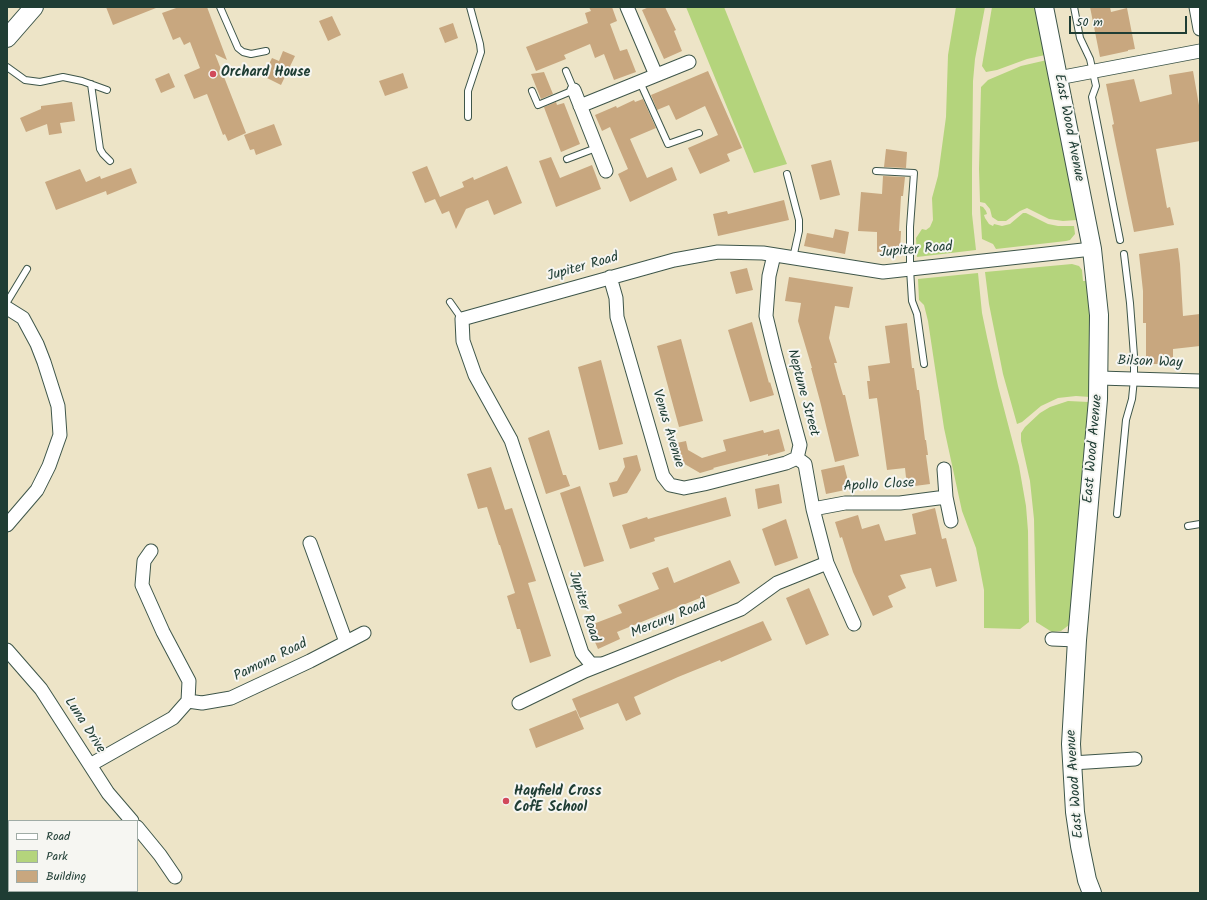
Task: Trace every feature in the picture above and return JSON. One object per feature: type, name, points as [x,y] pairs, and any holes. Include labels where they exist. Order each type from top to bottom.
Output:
[{"type":"street","points":[[7,38],[34,7]]},
{"type":"street","points":[[627,7],[656,75]]},
{"type":"street","name":"East Wood Avenue","points":[[1044,7],[1092,249],[1099,315],[1098,399],[1077,640],[1071,744],[1075,812],[1087,880],[1092,893]]},
{"type":"street","points":[[1196,7],[1200,29]]},
{"type":"street","points":[[1058,78],[1200,51]]},
{"type":"street","points":[[580,106],[689,62]]},
{"type":"street","points":[[574,90],[606,171]]},
{"type":"street","name":"Jupiter Road","points":[[601,664],[591,664],[582,653],[511,440],[475,375],[463,341],[462,319],[674,260],[718,252],[762,253],[882,272],[1092,249]]},
{"type":"street","name":"Neptune Street","points":[[774,255],[769,276],[766,316],[800,445],[797,458],[805,464],[813,509],[827,563],[854,624]]},
{"type":"street","name":"Venus Avenue","points":[[610,277],[616,298],[618,317],[663,476],[670,485],[684,488],[704,484],[786,463],[797,458]]},
{"type":"street","points":[[7,308],[23,318],[37,344],[58,406],[60,435],[49,466],[37,490],[7,525]]},
{"type":"street","name":"Bilson Way","points":[[1099,378],[1200,380]]},
{"type":"street","points":[[944,469],[950,521]]},
{"type":"street","name":"Apollo Close","points":[[813,509],[845,503],[900,503],[946,496]]},
{"type":"street","points":[[310,543],[346,642]]},
{"type":"street","points":[[90,765],[173,718],[188,701],[189,681],[163,632],[142,585],[144,561],[151,551]]},
{"type":"street","name":"Mercury Road","points":[[519,703],[601,664],[741,609],[777,583],[827,563]]},
{"type":"street","name":"Pamona Road","points":[[188,701],[202,704],[231,698],[310,661],[364,633]]},
{"type":"street","points":[[1052,639],[1077,640]]},
{"type":"street","name":"Luna Drive","points":[[7,650],[41,688],[108,793],[131,820]]},
{"type":"street","points":[[1072,763],[1135,759]]},
{"type":"street","points":[[138,828],[160,855],[175,877]]},
{"type":"lane","points":[[220,7],[238,48],[251,54],[266,51]]},
{"type":"lane","points":[[468,117],[468,91],[481,52],[479,36],[470,7]]},
{"type":"lane","points":[[1074,7],[1080,38],[1090,59],[1096,86],[1092,97],[1120,240]]},
{"type":"lane","points":[[7,67],[25,80],[40,82],[64,78],[82,80],[107,90]]},
{"type":"lane","points":[[532,91],[538,104],[574,90],[566,71]]},
{"type":"lane","points":[[640,82],[668,144],[699,133]]},
{"type":"lane","points":[[91,84],[100,148],[103,154],[110,160]]},
{"type":"lane","points":[[567,160],[596,148]]},
{"type":"lane","points":[[876,170],[914,173],[910,227],[910,268],[912,301],[917,314],[924,364]]},
{"type":"lane","points":[[787,174],[799,220],[799,231],[793,258]]},
{"type":"lane","points":[[1117,514],[1126,420],[1132,399],[1134,379],[1134,356],[1130,303],[1124,254]]},
{"type":"lane","points":[[7,302],[27,269]]},
{"type":"lane","points":[[450,302],[462,319]]},
{"type":"lane","points":[[1188,526],[1200,524]]},
{"type":"green space","points":[[686,7],[724,7],[787,164],[754,173]]},
{"type":"green space","points":[[956,7],[985,7],[975,59],[973,81],[972,214],[976,250],[917,257],[916,238],[922,229],[926,230],[930,227],[933,220],[932,198],[938,176],[946,117],[948,55]]},
{"type":"green space","points":[[992,7],[1036,7],[1045,55],[986,72],[982,66]]},
{"type":"green space","points":[[1047,60],[1077,220],[1063,221],[1049,219],[1027,208],[1006,221],[998,221],[992,217],[990,209],[985,203],[980,202],[979,169],[981,87],[988,80],[1021,66]]},
{"type":"green space","points":[[980,206],[986,211],[987,214],[984,215],[985,218],[989,224],[993,226],[994,224],[1002,226],[1010,224],[1023,213],[1026,213],[1048,224],[1058,226],[1074,226],[1075,234],[1070,240],[1066,241],[996,249],[993,244],[982,239]]},
{"type":"green space","points":[[1072,264],[1079,266],[1082,270],[1083,281],[1088,281],[1091,326],[1090,397],[1076,396],[1058,398],[1041,406],[1022,422],[1017,424],[1003,374],[989,304],[985,272]]},
{"type":"green space","points":[[978,273],[982,313],[998,386],[1019,466],[1026,506],[1028,531],[1029,622],[1020,629],[984,628],[984,590],[976,548],[962,511],[944,428],[928,321],[924,305],[919,300],[918,279]]},
{"type":"green space","points":[[1068,401],[1089,402],[1071,618],[1069,625],[1061,631],[1052,632],[1036,622],[1034,519],[1030,481],[1021,441],[1021,433],[1025,427],[1040,413],[1050,407]]},
{"type":"building","points":[[106,7],[156,7],[156,8],[113,25]]},
{"type":"building","name":"Orchard House","points":[[179,7],[207,7],[227,60],[215,54],[246,133],[228,141],[225,134],[223,135],[207,94],[194,99],[184,75],[200,68],[190,42],[184,45],[180,37],[173,40],[162,13]]},
{"type":"building","points":[[589,7],[612,7],[617,21],[610,24],[620,51],[627,49],[636,72],[614,80],[604,54],[595,58],[590,44],[564,55],[566,59],[536,71],[526,47],[588,23],[585,13],[591,11]]},
{"type":"building","points":[[649,7],[665,7],[676,30],[674,31],[682,51],[664,59],[642,10]]},
{"type":"building","points":[[1090,7],[1110,7],[1111,12],[1127,8],[1135,49],[1100,57]]},
{"type":"building","points":[[332,16],[341,35],[328,41],[319,21]]},
{"type":"building","points":[[453,23],[458,38],[445,43],[439,28]]},
{"type":"building","points":[[283,51],[295,56],[281,85],[263,76],[272,58],[279,61]]},
{"type":"building","points":[[708,71],[742,148],[727,154],[730,161],[700,174],[688,148],[718,135],[705,106],[676,120],[669,105],[657,110],[651,95]]},
{"type":"building","points":[[1193,71],[1200,111],[1200,141],[1156,149],[1167,208],[1170,207],[1174,225],[1134,232],[1112,125],[1114,124],[1106,84],[1134,79],[1140,102],[1172,94],[1169,75]]},
{"type":"building","points":[[544,72],[553,94],[541,99],[531,74]]},
{"type":"building","points":[[169,73],[175,87],[161,93],[155,79]]},
{"type":"building","points":[[403,73],[408,88],[385,96],[379,81]]},
{"type":"building","points":[[643,99],[656,128],[630,139],[647,178],[672,167],[677,180],[630,202],[618,174],[628,169],[610,127],[602,131],[595,115],[616,106],[617,108],[634,100],[635,102]]},
{"type":"building","points":[[72,102],[75,121],[60,123],[62,133],[49,135],[47,124],[26,132],[20,118],[41,109],[41,106]]},
{"type":"building","points":[[556,102],[557,105],[564,103],[580,144],[561,152],[544,107]]},
{"type":"building","points":[[274,124],[282,145],[256,155],[254,149],[250,150],[244,135]]},
{"type":"building","points":[[886,149],[907,152],[906,168],[884,167]]},
{"type":"building","points":[[551,157],[560,178],[592,165],[601,189],[556,207],[539,161]]},
{"type":"building","points":[[831,160],[840,195],[820,200],[811,165]]},
{"type":"building","points":[[427,166],[440,197],[464,187],[462,182],[473,177],[474,180],[507,166],[522,203],[494,215],[488,200],[466,209],[456,229],[449,211],[442,214],[435,199],[425,203],[412,172]]},
{"type":"building","points":[[131,168],[137,183],[107,195],[106,191],[56,210],[45,182],[80,169],[86,182],[100,176],[101,179]]},
{"type":"building","points":[[883,176],[905,177],[903,196],[901,196],[899,231],[901,231],[900,253],[877,252],[877,232],[858,231],[861,192],[882,194]]},
{"type":"building","points":[[784,200],[789,220],[718,236],[713,214],[727,211],[728,214]]},
{"type":"building","points":[[835,229],[849,232],[845,254],[804,246],[807,233],[833,238]]},
{"type":"building","points":[[1178,248],[1183,316],[1200,314],[1200,346],[1173,349],[1173,364],[1146,364],[1146,323],[1143,323],[1143,291],[1139,254]]},
{"type":"building","points":[[747,268],[753,290],[736,294],[730,272]]},
{"type":"building","points":[[789,277],[853,287],[849,308],[835,306],[829,338],[837,363],[834,363],[843,395],[845,395],[859,456],[835,462],[812,368],[798,321],[801,303],[785,301]]},
{"type":"building","points":[[752,322],[769,383],[770,382],[774,395],[750,402],[728,330]]},
{"type":"building","points":[[907,323],[912,368],[914,368],[917,390],[919,390],[928,455],[926,455],[930,484],[907,487],[905,468],[887,470],[877,398],[869,399],[867,381],[870,381],[868,366],[890,363],[885,326]]},
{"type":"building","points":[[681,339],[703,421],[679,427],[657,346]]},
{"type":"building","points":[[601,360],[623,444],[599,450],[578,367]]},
{"type":"building","points":[[779,429],[785,451],[713,468],[714,469],[700,473],[676,459],[672,444],[686,441],[688,450],[702,458],[726,451],[723,440],[763,430],[764,433]]},
{"type":"building","points":[[549,430],[563,475],[566,475],[570,486],[546,494],[528,438]]},
{"type":"building","points":[[637,455],[641,470],[627,493],[613,497],[609,483],[617,481],[625,467],[623,458]]},
{"type":"building","points":[[844,465],[850,489],[826,494],[821,470]]},
{"type":"building","points":[[491,467],[505,510],[512,508],[536,581],[528,583],[551,656],[530,663],[520,629],[517,629],[507,596],[515,593],[500,545],[487,507],[478,509],[467,474]]},
{"type":"building","points":[[779,484],[782,503],[758,509],[755,489]]},
{"type":"building","points":[[580,486],[604,561],[584,567],[560,493]]},
{"type":"building","points":[[726,497],[731,516],[654,538],[655,541],[630,549],[622,525],[647,517],[648,519]]},
{"type":"building","points":[[935,508],[942,539],[946,538],[957,581],[936,587],[931,568],[900,575],[906,588],[888,596],[893,607],[873,616],[853,572],[842,537],[840,538],[835,522],[858,515],[862,529],[879,524],[885,541],[916,534],[912,514]]},
{"type":"building","points":[[786,519],[798,558],[775,566],[762,529]]},
{"type":"building","points":[[730,560],[740,583],[617,632],[620,639],[598,649],[588,626],[622,613],[618,605],[659,589],[652,573],[668,567],[674,583]]},
{"type":"building","points":[[809,588],[829,635],[806,645],[786,598]]},
{"type":"building","points":[[763,621],[772,640],[721,662],[720,660],[678,677],[634,697],[641,714],[626,721],[618,703],[580,718],[572,699]]},
{"type":"building","points":[[576,710],[584,729],[536,748],[529,729]]},
{"type":"place","name":"Orchard House","points":[[213,74]]},
{"type":"place","name":"Hayfield Cross CofE School","points":[[506,801]]}]
